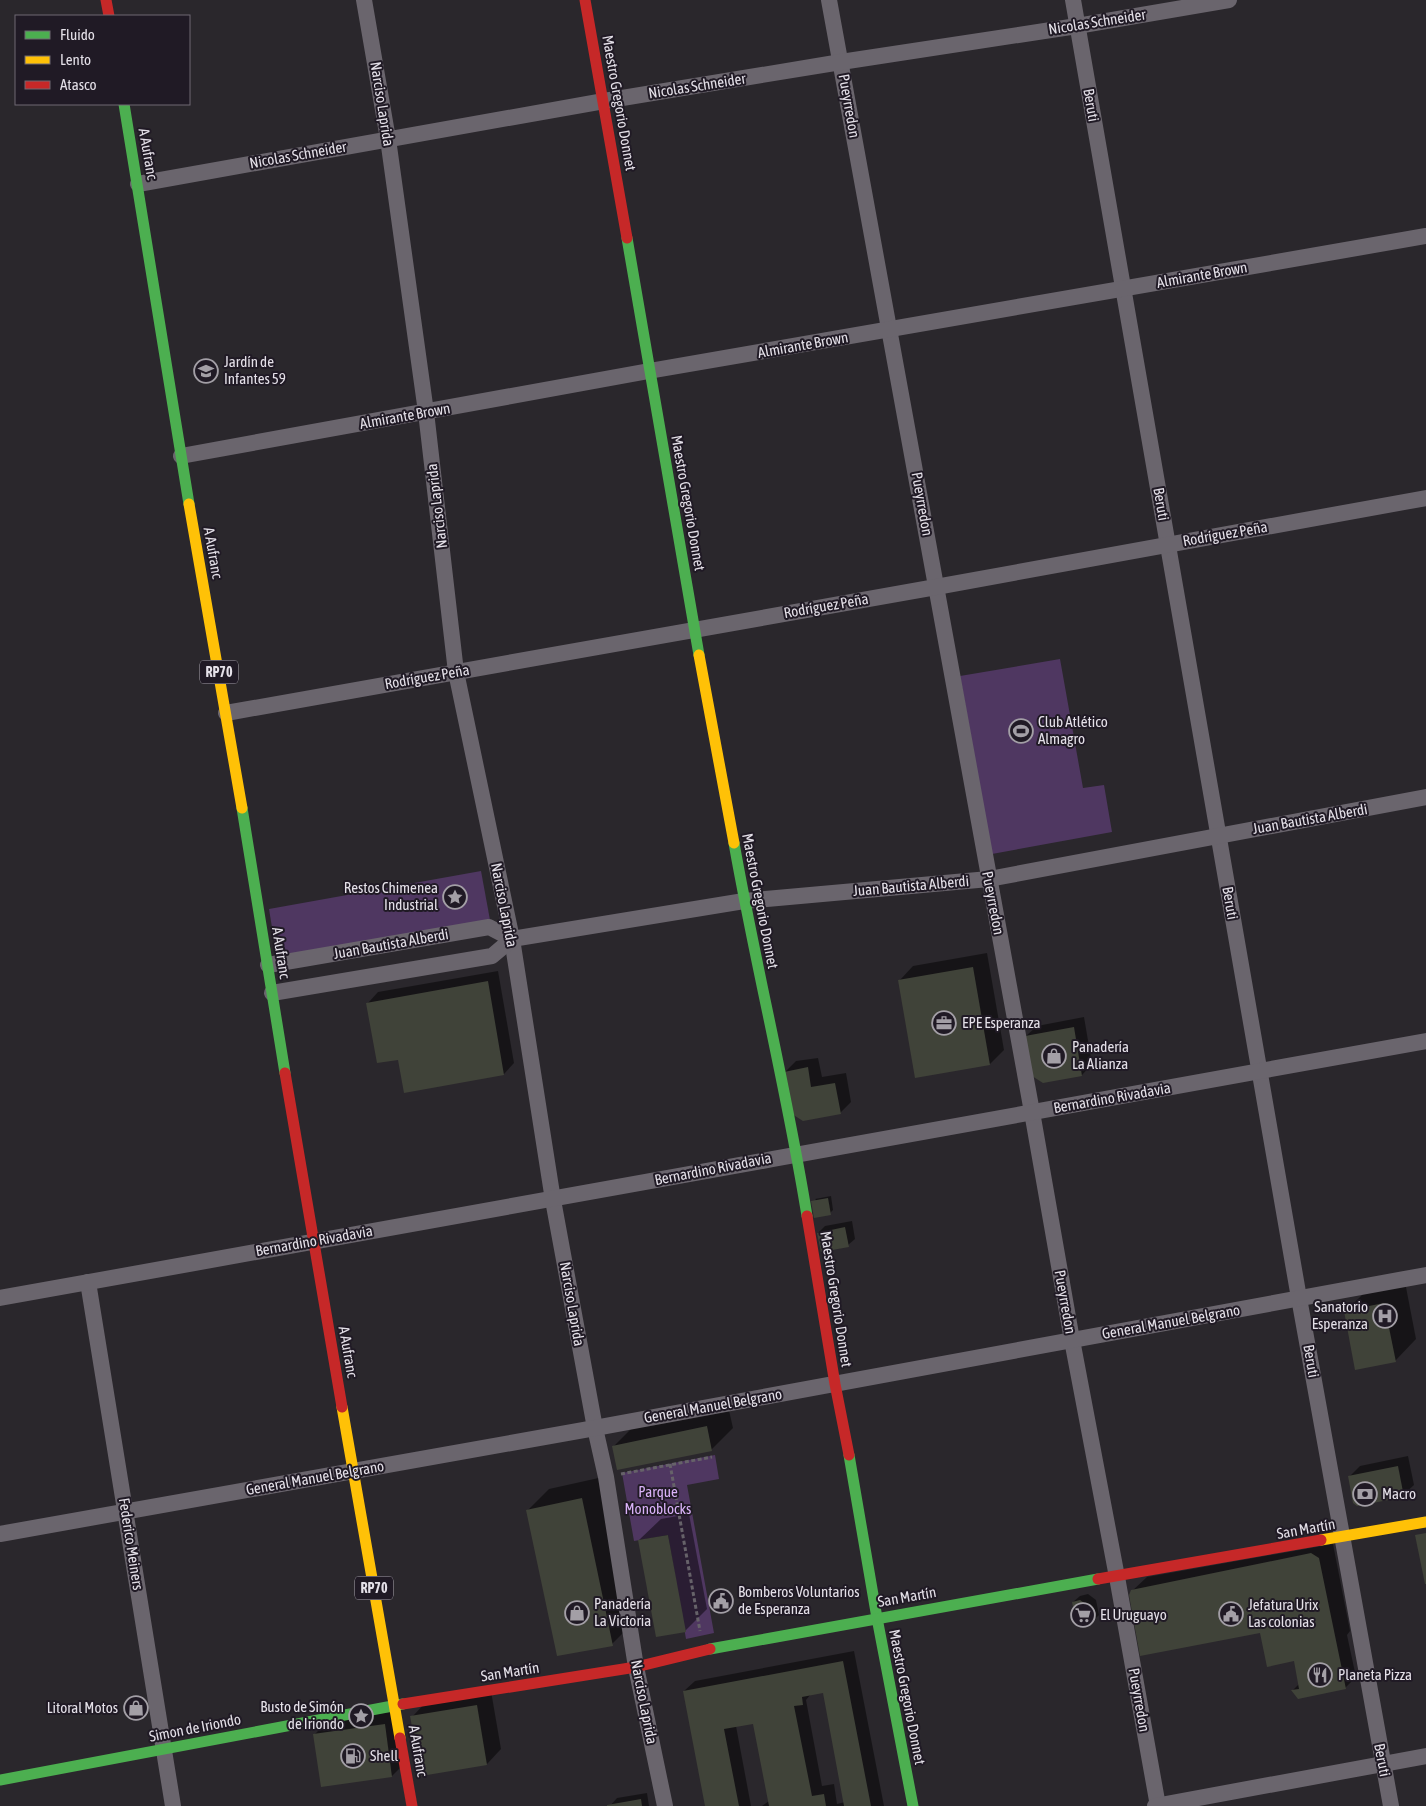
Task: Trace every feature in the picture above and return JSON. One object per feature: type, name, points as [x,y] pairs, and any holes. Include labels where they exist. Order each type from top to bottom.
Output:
[{"type":"main road","points":[[106,0],[109,15]]},
{"type":"main road","name":"Maestro Gregorio Donnet","points":[[585,0],[744,901],[797,1154],[834,1384],[859,1506],[877,1618],[912,1806]]},
{"type":"main road","name":"A Aufranc","points":[[124,105],[313,1241],[412,1806]]},
{"type":"main road","name":"San Martín","points":[[395,1705],[636,1667],[703,1650],[877,1618],[1426,1522]]},
{"type":"main road","name":"Simon de Iriondo","points":[[0,1780],[395,1705]]},
{"type":"street","name":"Narciso Laprida","points":[[364,0],[388,139],[426,412],[456,672],[512,939],[553,1200],[595,1428],[606,1477],[636,1667],[665,1806]]},
{"type":"street","name":"Pueyrredon","points":[[829,0],[1072,1340],[1117,1576],[1157,1806]]},
{"type":"street","name":"Beruti","points":[[1073,0],[1218,836],[1261,1071],[1299,1298],[1391,1806]]},
{"type":"street","name":"Nicolas Schneider","points":[[138,184],[604,101],[1229,0]]},
{"type":"street","name":"Almirante Brown","points":[[181,456],[649,371],[1426,236]]},
{"type":"street","name":"Rodríguez Peña","points":[[226,713],[1426,498]]},
{"type":"street","name":"Juan Bautista Alberdi","points":[[272,993],[492,956],[512,939],[744,901],[988,879],[1426,797]]},
{"type":"street","name":"Juan Bautista Alberdi","points":[[268,965],[489,927],[512,939]]},
{"type":"street","name":"Bernardino Rivadavia","points":[[0,1298],[313,1241],[553,1200],[797,1154],[1426,1041]]},
{"type":"street","name":"General Manuel Belgrano","points":[[0,1534],[595,1428],[1426,1275]]},
{"type":"street","name":"Federico Meiners","points":[[88,1282],[173,1806]]},
{"type":"street","points":[[1157,1806],[1426,1756]]},
{"type":"path","points":[[606,1477],[712,1457]]},
{"type":"path","points":[[670,1464],[703,1650]]},
{"type":"green space","name":"Club Atlético Almagro","points":[[1060,659],[1083,788],[1104,785],[1112,832],[992,854],[960,676]]},
{"type":"green space","points":[[481,871],[490,920],[277,958],[269,909]]},
{"type":"green space","name":"Parque Monoblocks","points":[[715,1455],[719,1479],[687,1485],[714,1633],[686,1639],[668,1535],[634,1541],[622,1473]]},
{"type":"building","name":"EPE Esperanza","points":[[973,967],[990,1065],[915,1078],[898,980]]},
{"type":"building","points":[[488,981],[504,1075],[404,1093],[398,1060],[377,1063],[366,1003]]},
{"type":"building","name":"Panadería La Alianza","points":[[1074,1027],[1082,1076],[1043,1083],[1032,1076],[1025,1036]]},
{"type":"building","points":[[808,1067],[811,1087],[835,1083],[841,1114],[803,1121],[792,1114],[784,1072]]},
{"type":"building","points":[[828,1198],[831,1215],[814,1218],[811,1201]]},
{"type":"building","points":[[845,1227],[849,1247],[821,1252],[817,1233]]},
{"type":"building","points":[[1384,1303],[1396,1362],[1355,1370],[1344,1311]]},
{"type":"building","points":[[707,1426],[712,1451],[617,1470],[612,1446]]},
{"type":"building","points":[[1398,1466],[1404,1497],[1357,1506],[1353,1503],[1348,1476]]},
{"type":"building","points":[[582,1498],[613,1646],[557,1656],[526,1510]]},
{"type":"building","points":[[1426,1533],[1426,1584],[1425,1584],[1415,1535]]},
{"type":"building","points":[[668,1535],[686,1632],[656,1637],[638,1540]]},
{"type":"building","name":"Jefatura Urix Las colonias","points":[[1311,1553],[1319,1558],[1346,1689],[1298,1699],[1291,1690],[1299,1689],[1294,1661],[1267,1667],[1260,1633],[1140,1656],[1129,1595],[1131,1590]]},
{"type":"building","name":"El Uruguayo","points":[[1080,1600],[1090,1607],[1093,1623],[1077,1626],[1072,1602]]},
{"type":"building","points":[[843,1661],[871,1806],[844,1806],[823,1693],[802,1697],[803,1705],[794,1706],[812,1796],[824,1794],[826,1806],[769,1806],[753,1724],[724,1729],[739,1806],[705,1806],[683,1691]]},
{"type":"building","points":[[477,1705],[487,1765],[421,1776],[410,1716]]},
{"type":"building","name":"Shell","points":[[385,1724],[392,1777],[321,1787],[313,1734]]},
{"type":"building","points":[[641,1799],[642,1806],[607,1806],[607,1805]]},
{"type":"traffic: fast","points":[[124,105],[189,504]]},
{"type":"traffic: fast","points":[[627,238],[699,655]]},
{"type":"traffic: fast","points":[[242,808],[285,1073]]},
{"type":"traffic: fast","points":[[734,843],[807,1216]]},
{"type":"traffic: fast","points":[[849,1455],[877,1618],[913,1806]]},
{"type":"traffic: fast","points":[[710,1649],[1098,1579]]},
{"type":"traffic: fast","points":[[0,1780],[403,1704]]},
{"type":"traffic: slow","points":[[189,504],[242,808]]},
{"type":"traffic: slow","points":[[699,655],[734,843]]},
{"type":"traffic: slow","points":[[342,1407],[400,1738]]},
{"type":"traffic: slow","points":[[1321,1540],[1426,1522]]},
{"type":"traffic: jam","points":[[106,0],[109,15]]},
{"type":"traffic: jam","points":[[585,0],[627,238]]},
{"type":"traffic: jam","points":[[285,1073],[342,1407]]},
{"type":"traffic: jam","points":[[807,1216],[835,1384],[849,1455]]},
{"type":"traffic: jam","points":[[1098,1579],[1321,1540]]},
{"type":"traffic: jam","points":[[403,1704],[636,1667],[710,1649]]},
{"type":"traffic: jam","points":[[400,1738],[412,1806]]},
{"type":"place","name":"Jardín de Infantes 59","points":[[206,371]]},
{"type":"place","name":"Club Atlético Almagro","points":[[1021,731]]},
{"type":"place","name":"Restos Chimenea Industrial","points":[[455,897]]},
{"type":"place","name":"EPE Esperanza","points":[[944,1023]]},
{"type":"place","name":"Panadería La Alianza","points":[[1054,1056]]},
{"type":"place","name":"Sanatorio Esperanza","points":[[1385,1316]]},
{"type":"place","name":"Macro","points":[[1365,1494]]},
{"type":"place","name":"Bomberos Voluntarios de Esperanza","points":[[721,1601]]},
{"type":"place","name":"Panadería La Victoria","points":[[577,1613]]},
{"type":"place","name":"Jefatura Urix Las colonias","points":[[1231,1614]]},
{"type":"place","name":"El Uruguayo","points":[[1083,1615]]},
{"type":"place","name":"Planeta Pizza","points":[[1320,1675]]},
{"type":"place","name":"Litoral Motos","points":[[136,1708]]},
{"type":"place","name":"Busto de Simón de Iriondo","points":[[361,1716]]},
{"type":"place","name":"Shell","points":[[353,1756]]}]
